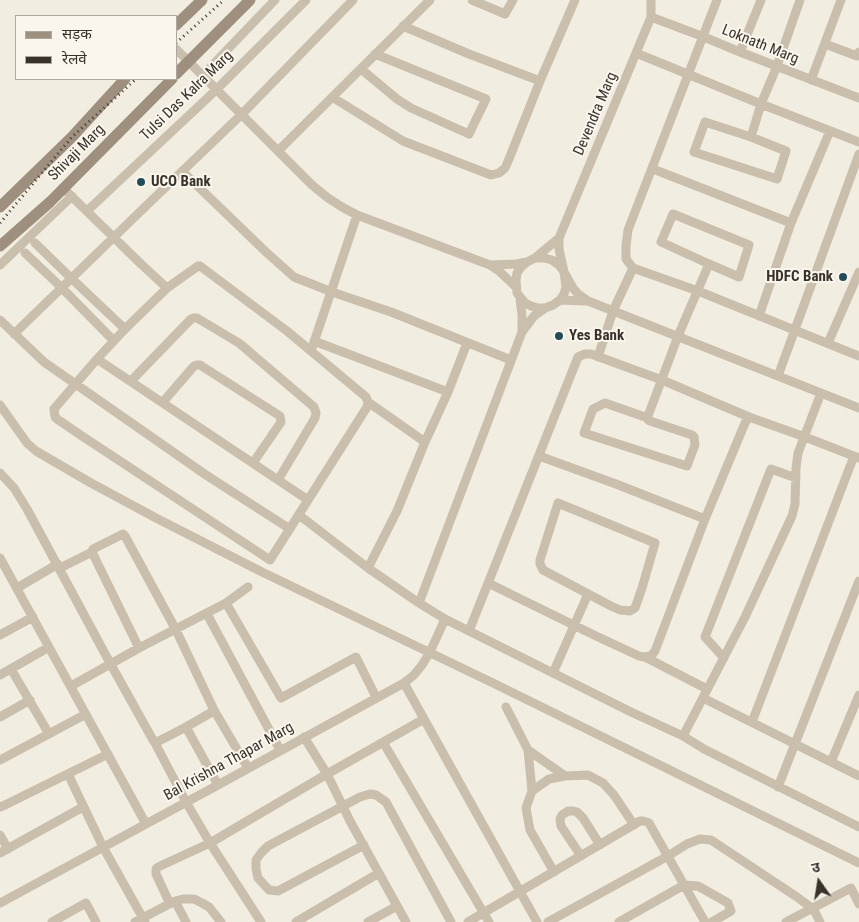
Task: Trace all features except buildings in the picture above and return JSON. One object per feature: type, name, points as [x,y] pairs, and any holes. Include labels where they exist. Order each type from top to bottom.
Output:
[{"type":"main road","points":[[178,23],[202,0]]},
{"type":"main road","points":[[178,72],[250,0]]},
{"type":"main road","name":"Shivaji Marg","points":[[0,207],[72,137],[124,80]]},
{"type":"main road","name":"Shivaji Marg","points":[[0,246],[50,202],[68,192],[171,80]]},
{"type":"street","points":[[202,76],[275,0]]},
{"type":"street","name":"Tulsi Das Kalra Marg","points":[[87,211],[216,90],[306,0]]},
{"type":"street","points":[[14,334],[241,115],[353,0]]},
{"type":"street","points":[[278,151],[430,0]]},
{"type":"street","points":[[472,0],[505,14],[513,0]]},
{"type":"street","points":[[332,97],[403,141],[491,175],[499,173],[510,159],[540,81],[575,0]]},
{"type":"street","name":"Devendra Marg","points":[[564,272],[559,249],[559,238],[651,17],[650,0]]},
{"type":"street","points":[[717,0],[628,230],[626,259],[633,268],[698,291],[859,356]]},
{"type":"street","points":[[740,52],[761,0]]},
{"type":"street","points":[[751,137],[760,104],[777,66],[800,0]]},
{"type":"street","points":[[812,80],[841,0]]},
{"type":"street","name":"Loknath Marg","points":[[651,17],[859,98]]},
{"type":"street","points":[[403,26],[460,51],[540,81]]},
{"type":"street","points":[[825,44],[857,56],[859,52]]},
{"type":"street","points":[[178,51],[312,185],[328,198],[357,215],[490,265],[516,287]]},
{"type":"street","points":[[636,53],[859,142]]},
{"type":"street","points":[[360,69],[410,108],[469,134],[486,99],[376,54]]},
{"type":"street","points":[[705,122],[751,137],[786,151],[777,179],[694,152],[705,122]]},
{"type":"street","points":[[759,316],[791,223],[830,131]]},
{"type":"street","points":[[778,376],[859,154]]},
{"type":"street","points":[[652,169],[791,223]]},
{"type":"street","points":[[182,171],[294,277],[391,312],[511,360]]},
{"type":"street","points":[[850,180],[859,184]]},
{"type":"street","points":[[0,265],[68,192],[167,288]]},
{"type":"street","points":[[673,214],[748,245],[739,277],[709,264],[661,242],[673,214]]},
{"type":"street","points":[[311,351],[357,215]]},
{"type":"street","name":"Devendra Marg","points":[[531,260],[559,238]]},
{"type":"street","points":[[35,243],[125,329]]},
{"type":"street","points":[[25,254],[114,340]]},
{"type":"street","points":[[490,265],[516,264],[544,258],[552,260],[559,265],[578,294],[588,301],[859,408]]},
{"type":"street","points":[[522,332],[522,315],[516,280],[521,267],[531,260]]},
{"type":"street","points":[[648,418],[678,336],[709,264]]},
{"type":"street","points":[[368,402],[367,407],[270,560],[56,419],[54,413],[54,410],[114,340],[167,288],[195,267],[200,266],[287,331],[366,397],[368,402],[425,442]]},
{"type":"street","points":[[598,357],[614,311],[633,268]]},
{"type":"street","points":[[420,604],[522,332],[534,316],[560,300],[566,286],[564,272]]},
{"type":"street","points":[[828,343],[859,272]]},
{"type":"street","points":[[520,298],[531,306],[545,308]]},
{"type":"street","points":[[560,300],[588,301]]},
{"type":"street","points":[[131,381],[194,318],[239,343],[314,407],[316,413],[315,418],[278,480]]},
{"type":"street","points":[[0,320],[44,362],[75,385],[206,475],[290,529]]},
{"type":"street","points":[[314,341],[448,392]]},
{"type":"street","points":[[368,568],[397,510],[448,392],[467,342]]},
{"type":"street","points":[[469,631],[578,357],[586,354],[598,357],[662,380],[749,417],[857,457],[752,722]]},
{"type":"street","points":[[97,359],[308,500]]},
{"type":"street","points":[[163,402],[194,366],[200,365],[280,416],[281,422],[253,463]]},
{"type":"street","points":[[683,736],[724,658],[792,516],[795,504],[798,453],[820,393]]},
{"type":"street","points":[[606,403],[648,418],[650,421],[694,437],[695,444],[687,466],[584,433],[593,409],[606,403]]},
{"type":"street","points":[[0,405],[26,444],[91,483],[180,531],[859,863]]},
{"type":"street","points":[[645,657],[652,655],[655,650],[705,519],[749,417]]},
{"type":"street","points":[[539,456],[705,519]]},
{"type":"street","points":[[724,658],[705,637],[771,469],[796,478]]},
{"type":"street","points":[[0,473],[14,488],[59,566],[186,802],[261,922]]},
{"type":"street","points":[[558,503],[655,543],[634,608],[630,611],[620,610],[588,594],[543,570],[540,564],[558,503]]},
{"type":"street","points":[[298,515],[368,568],[420,604],[445,618],[554,674],[683,736],[704,749],[859,827]]},
{"type":"street","points":[[17,588],[59,566],[92,552],[93,549],[120,534],[124,534],[176,630],[214,710],[248,768]]},
{"type":"street","points":[[92,552],[139,648]]},
{"type":"street","points":[[0,558],[146,824]]},
{"type":"street","points":[[778,787],[859,581]]},
{"type":"street","points":[[488,584],[574,626],[645,657],[752,722],[859,776]]},
{"type":"street","points":[[70,686],[110,663],[207,614],[248,587]]},
{"type":"street","points":[[554,674],[588,594]]},
{"type":"street","points":[[226,603],[281,698],[356,657],[376,697]]},
{"type":"street","points":[[207,614],[280,750]]},
{"type":"street","points":[[1,633],[33,617]]},
{"type":"street","name":"Bal Krishna Thapar Marg","points":[[0,903],[404,682],[414,675],[430,652],[445,618]]},
{"type":"street","points":[[0,675],[49,647]]},
{"type":"street","points":[[11,669],[49,734]]},
{"type":"street","points":[[404,682],[537,922]]},
{"type":"street","points":[[832,762],[859,695]]},
{"type":"street","points":[[0,717],[30,700]]},
{"type":"street","points":[[506,707],[528,750],[532,791],[526,808],[530,830],[554,872]]},
{"type":"street","points":[[154,741],[159,741],[214,710]]},
{"type":"street","points":[[0,760],[86,714]]},
{"type":"street","points":[[186,922],[156,874],[156,869],[210,843],[424,719]]},
{"type":"street","points":[[186,727],[218,785]]},
{"type":"street","points":[[304,737],[327,774],[406,922]]},
{"type":"street","points":[[383,742],[489,922]]},
{"type":"street","points":[[528,750],[565,776]]},
{"type":"street","points":[[0,806],[108,754]]},
{"type":"street","points":[[68,774],[141,921],[173,903],[184,899],[194,899],[209,907],[222,922]]},
{"type":"street","points":[[532,791],[549,779],[588,775],[603,783],[614,795],[634,825]]},
{"type":"street","points":[[364,845],[278,891],[269,890],[258,878],[256,860],[268,846],[360,797],[370,794],[376,795],[386,802],[451,922]]},
{"type":"street","points":[[0,835],[4,851],[83,806]]},
{"type":"street","points":[[581,856],[561,826],[560,819],[562,815],[573,811],[578,812],[600,845]]},
{"type":"street","points":[[468,922],[640,822],[647,822],[705,922]]},
{"type":"street","points":[[548,922],[687,844],[700,839],[711,840],[797,897],[812,908],[820,922]]},
{"type":"street","points":[[296,922],[379,873]]},
{"type":"street","points":[[619,922],[684,885],[698,886],[728,902],[730,911],[712,922]]},
{"type":"street","points":[[786,922],[850,888],[859,904]]},
{"type":"street","points":[[52,922],[86,903],[96,922]]},
{"type":"street","points":[[368,922],[397,906]]},
{"type":"railway","points":[[178,41],[224,0]]},
{"type":"railway","points":[[0,223],[72,137],[135,80]]},
{"type":"place","name":"UCO Bank","points":[[141,182]]},
{"type":"place","name":"HDFC Bank","points":[[843,277]]},
{"type":"place","name":"Yes Bank","points":[[559,336]]}]
